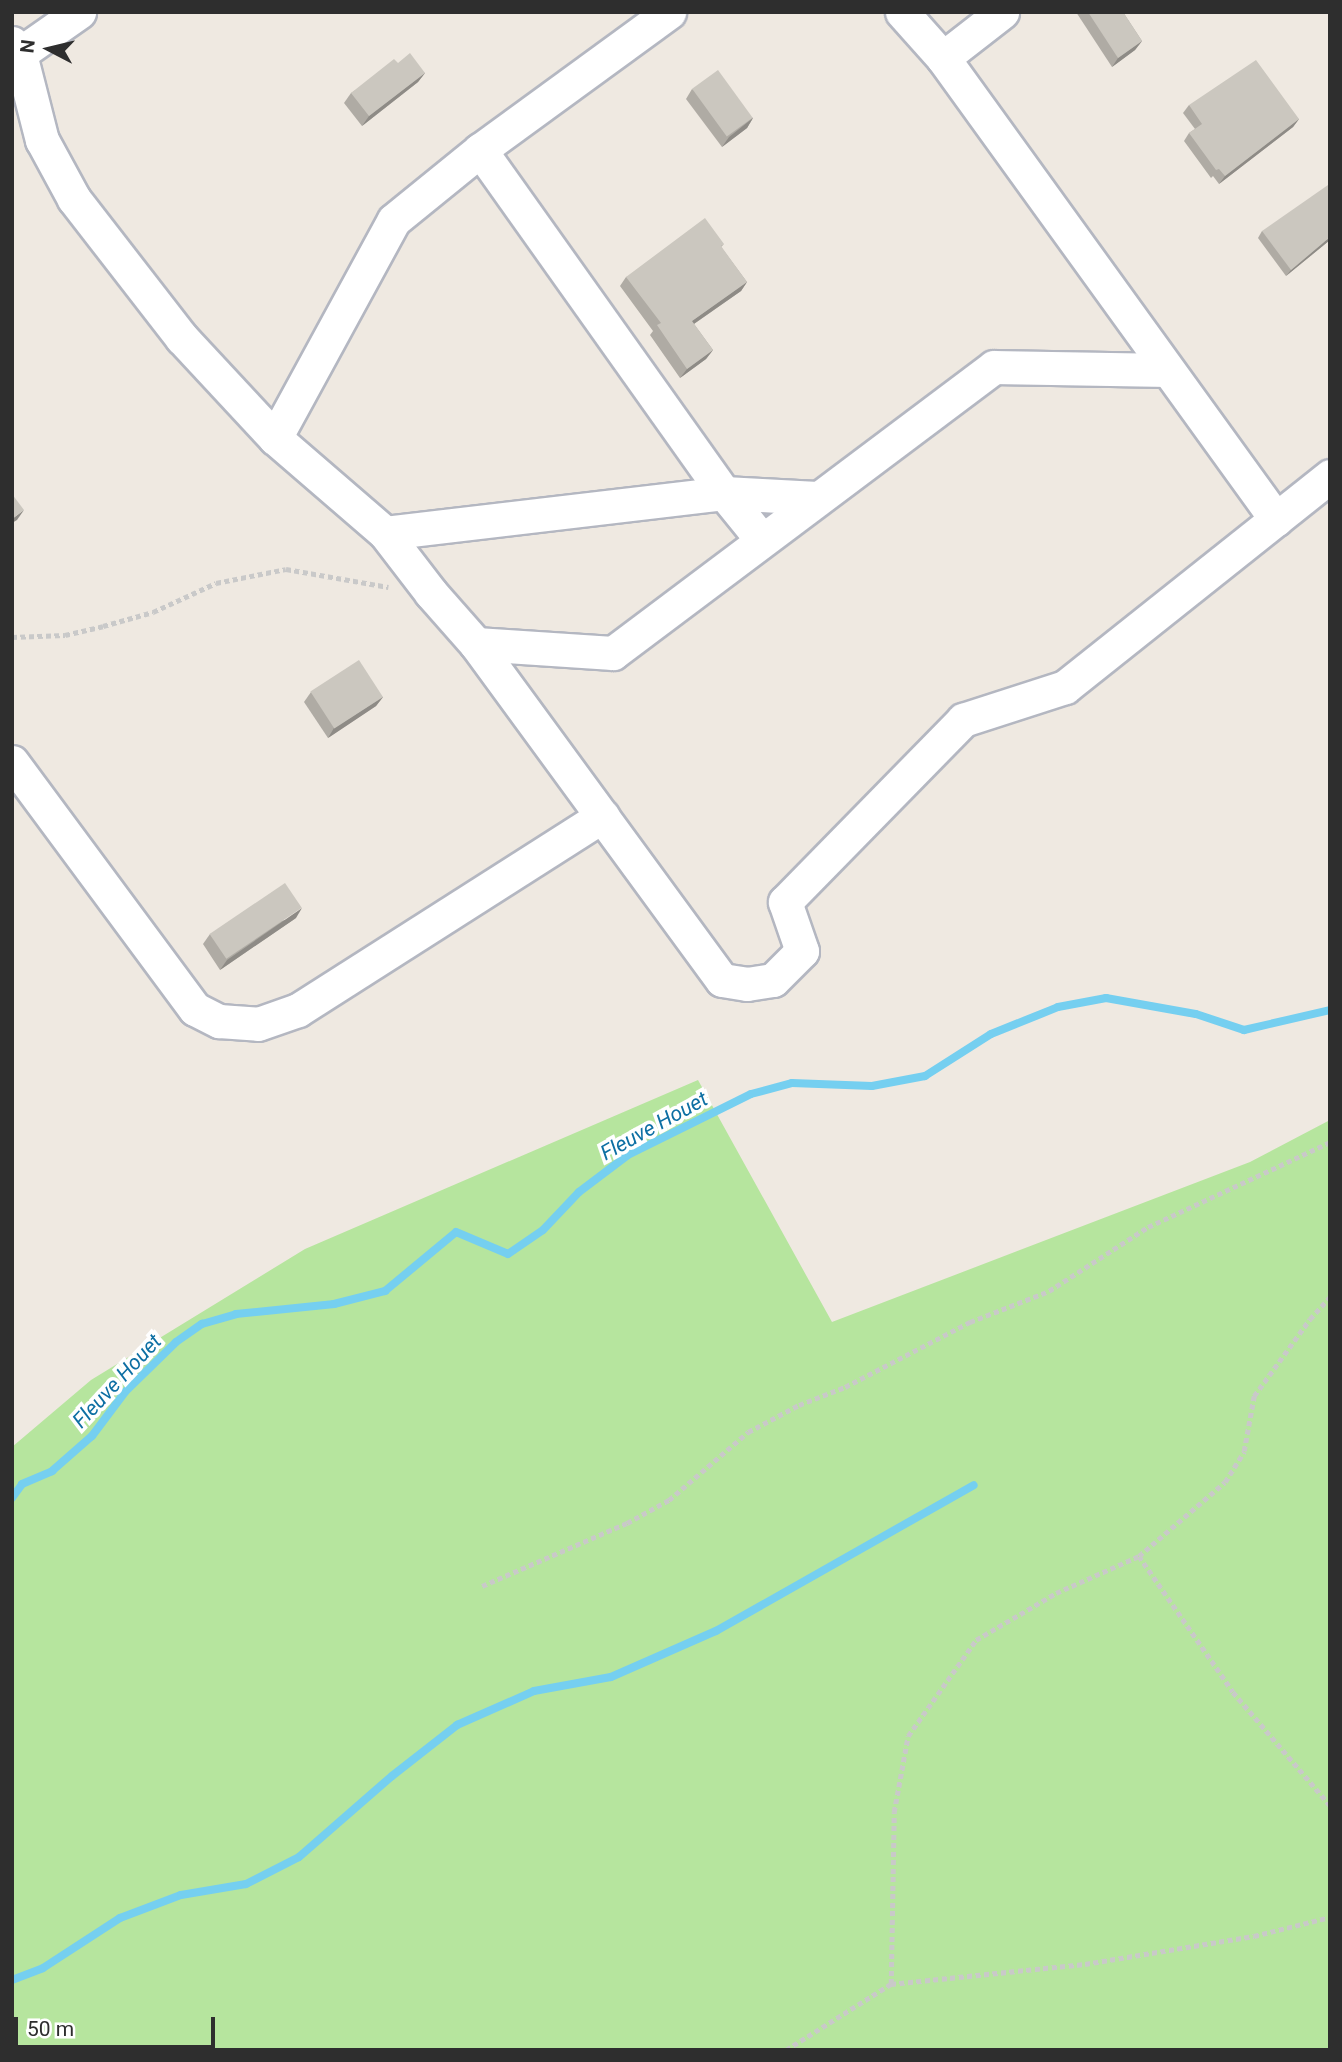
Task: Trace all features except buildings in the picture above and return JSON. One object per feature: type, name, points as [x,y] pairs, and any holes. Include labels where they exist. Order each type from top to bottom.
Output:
[{"type":"street","points":[[79,12],[15,52],[42,140],[74,199],[181,338],[275,438],[385,533],[431,593],[476,644],[722,980],[747,984],[773,980],[802,951],[785,902],[963,720],[1065,687],[1330,476]]},
{"type":"street","points":[[275,438],[394,219],[480,150],[668,12]]},
{"type":"street","points":[[902,12],[943,58],[1276,519]]},
{"type":"street","points":[[943,58],[1003,12]]},
{"type":"street","points":[[480,150],[724,493],[762,540]]},
{"type":"street","points":[[476,644],[613,653],[994,366],[1167,370]]},
{"type":"street","points":[[385,533],[724,493],[817,498]]},
{"type":"street","points":[[12,762],[195,1009],[219,1021],[258,1024],[298,1010],[603,817]]},
{"type":"path","points":[[12,638],[65,635],[103,626],[153,612],[216,583],[286,569],[431,593]]},
{"type":"path","points":[[482,1586],[627,1523],[669,1500],[748,1432],[789,1410],[845,1387],[970,1322],[1049,1292],[1148,1227],[1330,1142]]},
{"type":"path","points":[[891,1984],[894,1812],[908,1736],[976,1640],[1056,1593],[1139,1556],[1225,1482],[1244,1451],[1254,1396],[1310,1319],[1330,1297]]},
{"type":"path","points":[[1139,1556],[1233,1692],[1330,1805]]},
{"type":"path","points":[[786,2050],[891,1984],[1084,1964],[1254,1936],[1330,1917]]},
{"type":"green space","points":[[698,1080],[832,1322],[1250,1162],[1330,1120],[1330,2050],[12,2050],[12,1447],[91,1380],[305,1249]]},
{"type":"waterway","name":"Fleuve Houet","points":[[12,1498],[22,1484],[52,1471],[92,1436],[125,1392],[176,1342],[202,1324],[236,1314],[334,1304],[385,1291],[456,1232],[508,1254],[543,1230],[579,1192],[628,1155],[751,1094],[792,1083],[872,1086],[925,1076],[991,1034],[1058,1007],[1106,998],[1196,1014],[1244,1030],[1330,1010]]},
{"type":"waterway","points":[[12,1980],[43,1968],[120,1918],[181,1895],[246,1884],[299,1857],[392,1776],[457,1725],[534,1691],[611,1677],[716,1631],[974,1485]]}]
